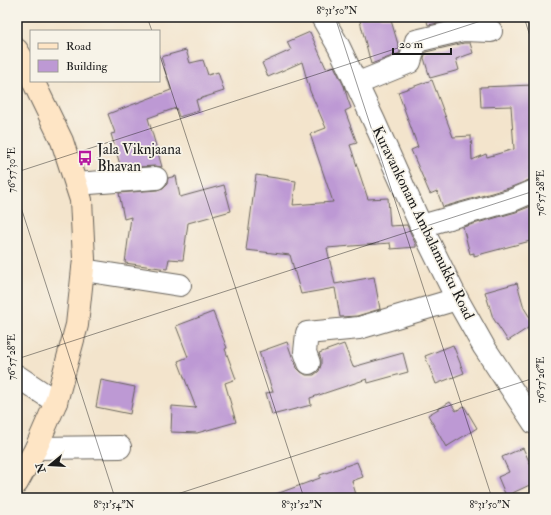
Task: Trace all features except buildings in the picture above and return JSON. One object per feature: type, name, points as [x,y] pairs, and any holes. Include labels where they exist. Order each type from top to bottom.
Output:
[{"type":"main road","points":[[17,50],[30,74]]},
{"type":"main road","points":[[17,483],[36,448],[56,402],[77,325],[84,259],[81,200],[62,142],[34,82]]},
{"type":"street","name":"Kuravankonam Ambalamukku Road","points":[[322,17],[339,47],[456,299],[484,347],[534,423]]},
{"type":"street","points":[[356,84],[410,62],[416,41],[462,30],[491,31]]},
{"type":"street","points":[[76,184],[156,178]]},
{"type":"street","points":[[421,226],[513,200],[534,191]]},
{"type":"street","points":[[83,270],[180,285]]},
{"type":"street","points":[[309,363],[305,352],[307,333],[359,328],[456,299]]},
{"type":"street","points":[[17,376],[56,402]]},
{"type":"street","points":[[36,448],[120,447]]},
{"type":"place","name":"Jala Viknjaana Bhavan","points":[[85,158]]}]
